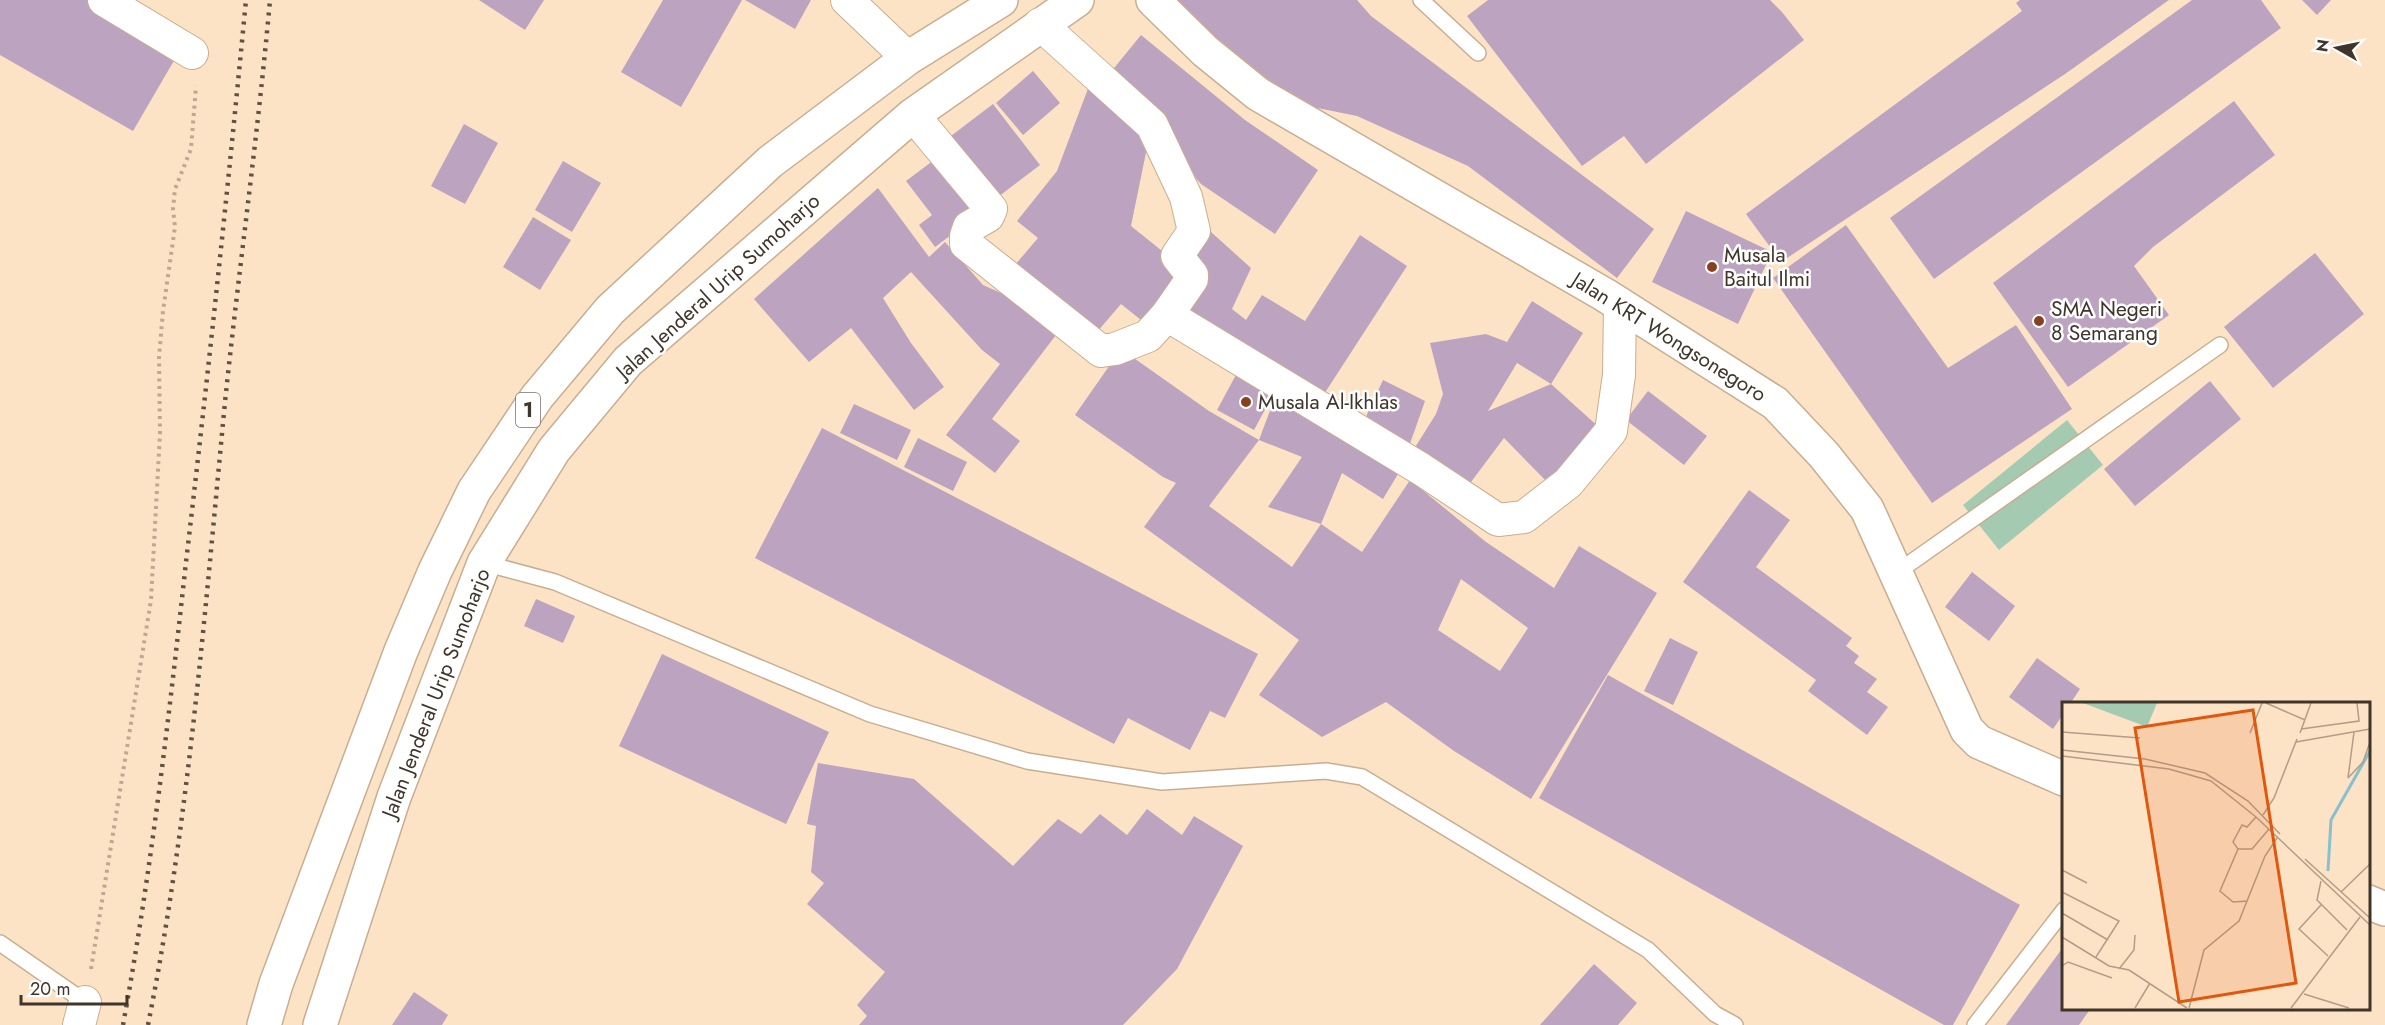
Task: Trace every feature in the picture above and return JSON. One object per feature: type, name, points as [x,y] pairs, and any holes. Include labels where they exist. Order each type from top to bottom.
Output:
[{"type":"main road","name":"Jalan Jenderal Urip Sumoharjo","points":[[264,1025],[276,984],[401,651],[435,571],[474,491],[537,397],[610,310],[770,162],[908,58],[1001,0]]},
{"type":"main road","name":"Jalan Jenderal Urip Sumoharjo","points":[[320,1025],[394,797],[484,563],[554,450],[628,361],[913,116],[1077,0]]},
{"type":"main road","name":"Jalan KRT Wongsonegoro","points":[[1153,0],[1204,51],[1258,94],[1620,304],[1775,403],[1824,455],[1867,509],[1967,730],[1980,742],[2062,778]]},
{"type":"main road","points":[[2370,903],[2385,909]]},
{"type":"street","points":[[104,0],[192,53]]},
{"type":"street","points":[[847,0],[908,58]]},
{"type":"street","points":[[913,116],[991,209],[988,216],[969,227],[966,244],[1101,351],[1115,349],[1148,336],[1167,315],[1192,279],[1192,274],[1177,256],[1194,231],[1186,197],[1152,125],[1040,24]]},
{"type":"street","points":[[1167,315],[1421,469],[1498,520],[1524,517],[1568,483],[1611,431],[1619,375],[1620,304]]},
{"type":"lane","points":[[1421,0],[1478,53]]},
{"type":"lane","points":[[1896,573],[2220,345]]},
{"type":"lane","points":[[484,563],[555,582],[870,714],[1027,760],[1162,782],[1326,771],[1362,777],[1648,950],[1714,1014],[1735,1025]]},
{"type":"lane","points":[[1975,1025],[2062,913]]},
{"type":"lane","points":[[0,943],[82,1013]]},
{"type":"path","points":[[82,1013],[151,600],[160,433],[159,358],[175,227],[173,209],[175,189],[191,149],[196,88],[196,66],[192,53]]},
{"type":"green space","points":[[2067,420],[2103,465],[1999,550],[1963,505]]},
{"type":"building","points":[[0,0],[89,0],[179,52],[133,131],[0,55]]},
{"type":"building","points":[[479,0],[544,0],[525,30]]},
{"type":"building","points":[[663,0],[742,0],[681,107],[621,72]]},
{"type":"building","points":[[745,0],[811,0],[795,29]]},
{"type":"building","points":[[1171,0],[1357,0],[1371,16],[1654,229],[1617,278],[1468,166],[1357,116],[1298,104],[1255,86]]},
{"type":"building","points":[[1488,0],[1770,0],[1804,40],[1646,164],[1624,136],[1582,166],[1467,16]]},
{"type":"building","points":[[2020,0],[2169,0],[2065,74],[1781,262],[1746,214],[2022,11],[2016,3]]},
{"type":"building","points":[[2192,0],[2261,0],[2281,28],[1934,279],[1890,218]]},
{"type":"building","points":[[2302,0],[2331,0],[2317,15]]},
{"type":"building","points":[[1141,35],[1245,120],[1318,170],[1275,234],[1201,184],[1106,78]]},
{"type":"building","points":[[1033,71],[1060,103],[1023,135],[996,103]]},
{"type":"building","points":[[1092,78],[1151,128],[1131,226],[1187,271],[1146,324],[1121,304],[1091,339],[1009,272],[1038,238],[1017,221],[1057,171]]},
{"type":"building","points":[[2234,101],[2275,155],[2153,247],[2134,266],[2169,315],[2068,387],[1993,283]]},
{"type":"building","points":[[993,104],[1040,165],[990,203],[943,142]]},
{"type":"building","points":[[464,124],[498,143],[465,204],[431,186]]},
{"type":"building","points":[[942,154],[983,211],[935,247],[919,225],[932,215],[906,181]]},
{"type":"building","points":[[563,161],[601,183],[572,232],[535,210]]},
{"type":"building","points":[[878,188],[929,257],[945,242],[983,285],[1019,301],[1059,331],[992,419],[1020,441],[995,473],[946,435],[1000,364],[982,350],[911,272],[883,298],[911,343],[944,387],[914,410],[851,328],[809,362],[754,299]]},
{"type":"building","name":"Musala Baitul Ilmi","points":[[1686,211],[1772,252],[1738,324],[1652,282]]},
{"type":"building","points":[[533,217],[571,240],[540,290],[503,267]]},
{"type":"building","points":[[1201,223],[1251,268],[1232,309],[1246,320],[1262,295],[1305,321],[1360,235],[1407,266],[1317,405],[1176,315],[1190,271]]},
{"type":"building","points":[[1846,225],[1948,368],[2016,325],[2072,409],[1932,503],[1773,278]]},
{"type":"building","points":[[2315,253],[2364,314],[2273,388],[2224,327]]},
{"type":"building","points":[[1532,301],[1583,333],[1551,384],[1601,429],[1547,482],[1504,438],[1462,494],[1409,457],[1436,414],[1443,394],[1430,343],[1486,334],[1507,342]],"holes":[[[1517,363],[1551,384],[1488,411]]]},
{"type":"building","points":[[1121,349],[1209,411],[1259,440],[1209,506],[1292,567],[1321,524],[1362,552],[1410,480],[1486,542],[1554,588],[1579,546],[1657,593],[1531,799],[1454,751],[1386,702],[1322,737],[1259,695],[1299,640],[1144,527],[1176,483],[1163,477],[1075,415]],"holes":[[[1461,579],[1528,628],[1500,671],[1438,630]]]},
{"type":"building","name":"Musala Al-Ikhlas","points":[[1237,373],[1274,393],[1254,430],[1217,410]]},
{"type":"building","points":[[1383,380],[1425,401],[1406,455],[1363,423]]},
{"type":"building","points":[[2210,381],[2241,419],[2135,506],[2104,469]]},
{"type":"building","points":[[1648,391],[1707,436],[1684,465],[1626,420]]},
{"type":"building","points":[[1277,392],[1404,464],[1383,499],[1342,473],[1321,524],[1268,507],[1302,457],[1259,440]]},
{"type":"building","points":[[854,404],[911,430],[897,460],[840,433]]},
{"type":"building","points":[[822,428],[1258,654],[1225,718],[1210,711],[1190,750],[1128,718],[1114,744],[755,558]]},
{"type":"building","points":[[918,438],[967,462],[953,491],[904,467]]},
{"type":"building","points":[[1749,490],[1790,520],[1756,567],[1852,638],[1846,646],[1859,656],[1854,663],[1877,679],[1867,692],[1888,707],[1867,735],[1808,691],[1816,680],[1683,582]]},
{"type":"building","points":[[1972,572],[2015,606],[1989,641],[1945,607]]},
{"type":"building","points":[[536,599],[575,616],[563,643],[524,626]]},
{"type":"building","points":[[1670,638],[1698,652],[1673,705],[1644,691]]},
{"type":"building","points":[[662,654],[829,732],[786,824],[619,746]]},
{"type":"building","points":[[2037,658],[2080,689],[2071,702],[2062,702],[2062,716],[2053,729],[2009,697]]},
{"type":"building","points":[[1608,675],[2020,905],[1953,1025],[1944,1025],[1539,798]]},
{"type":"building","points":[[818,763],[914,779],[1013,866],[1058,819],[1081,834],[1100,814],[1127,835],[1147,809],[1182,835],[1194,816],[1243,846],[1177,969],[1123,1025],[859,1025],[867,1016],[857,1005],[885,972],[807,904],[824,883],[811,872],[816,826],[807,824]]},
{"type":"building","points":[[2062,949],[2062,1010],[2090,1010],[2079,1025],[2006,1025]]},
{"type":"building","points":[[1594,964],[1637,1003],[1618,1025],[1540,1025]]},
{"type":"building","points":[[414,992],[448,1015],[442,1025],[392,1025]]},
{"type":"railway","points":[[123,1025],[151,852],[166,736],[210,352],[246,0]]},
{"type":"railway","points":[[148,1025],[175,870],[185,792],[203,636],[225,402],[270,0]]},
{"type":"place","name":"Musala Baitul Ilmi","points":[[1712,267]]},
{"type":"place","name":"SMA Negeri 8 Semarang","points":[[2039,321]]},
{"type":"place","name":"Musala Al-Ikhlas","points":[[1246,402]]}]
